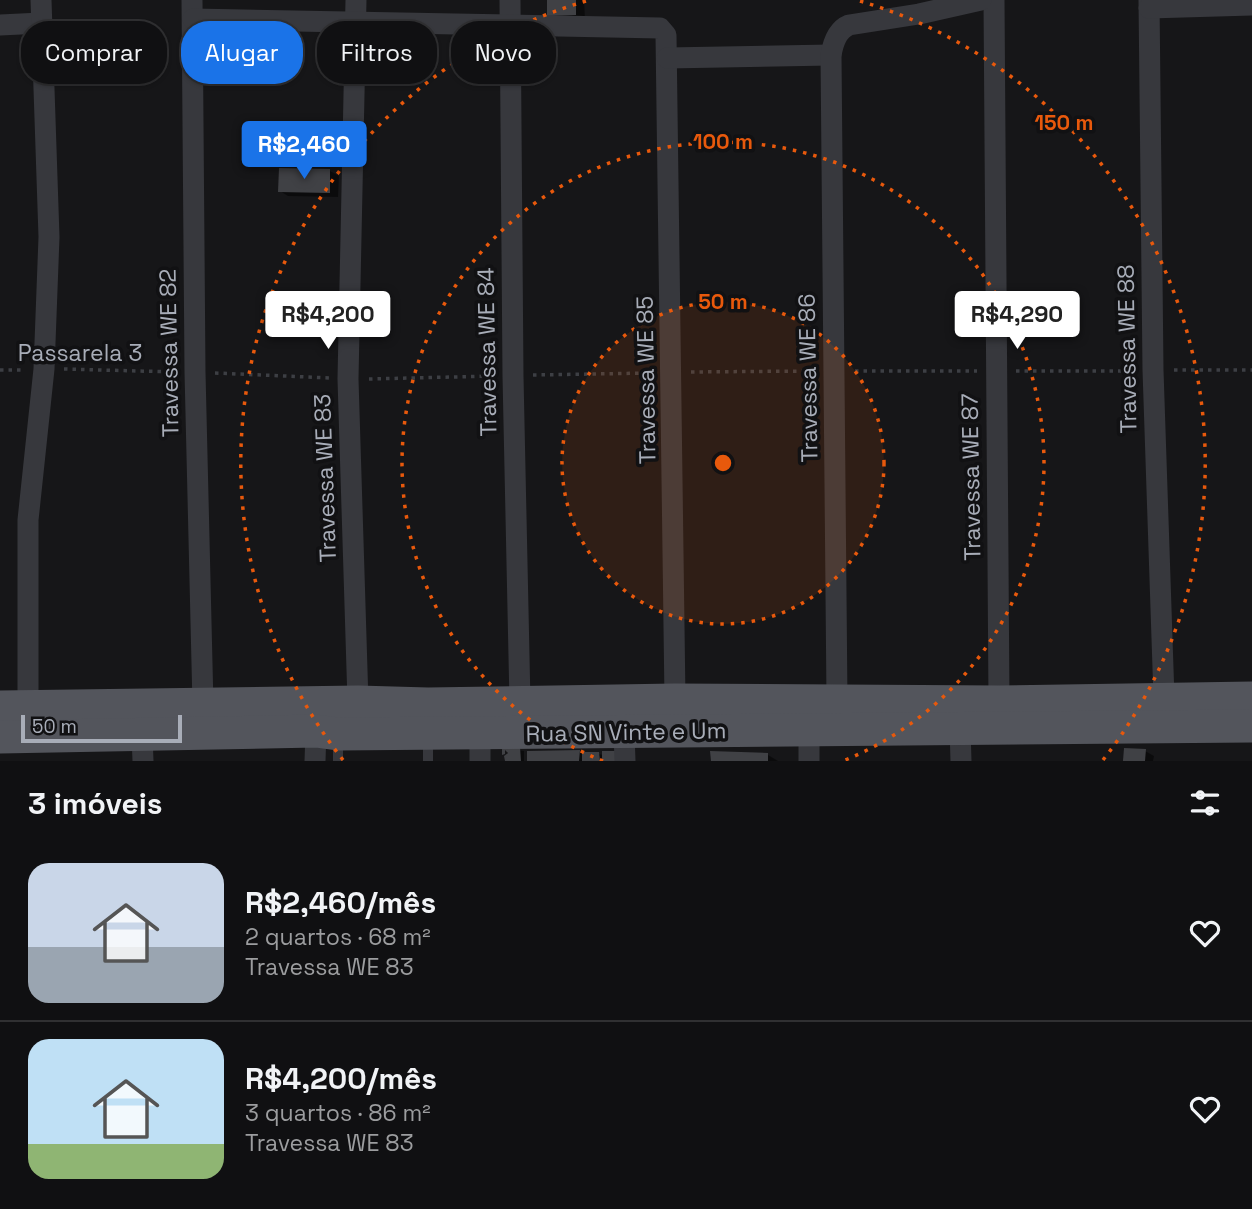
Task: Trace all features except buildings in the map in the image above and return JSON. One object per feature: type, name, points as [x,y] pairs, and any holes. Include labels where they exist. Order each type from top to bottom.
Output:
[{"type":"main road","name":"Rua SN Vinte e Um","points":[[0,737],[143,748],[480,748],[611,732],[808,745],[904,715],[999,702],[1252,698]]},
{"type":"main road","name":"Rua SN Vinte e Um","points":[[14,708],[358,702],[520,703],[611,732],[675,700],[837,701],[960,728],[1252,726]]},
{"type":"street","points":[[41,0],[41,21]]},
{"type":"street","name":"Travessa WE 84","points":[[510,0],[510,21]]},
{"type":"street","points":[[667,58],[831,55],[833,44],[844,27],[981,0]]},
{"type":"street","name":"Travessa WE 87","points":[[995,0],[999,702]]},
{"type":"street","points":[[1149,4],[1252,5]]},
{"type":"street","name":"Travessa WE 88","points":[[1149,4],[1153,370],[1164,698]]},
{"type":"street","points":[[193,10],[356,10],[477,21]]},
{"type":"street","name":"Travessa WE 82","points":[[193,10],[195,372],[202,705]]},
{"type":"street","name":"Travessa WE 83","points":[[356,10],[348,379],[358,702]]},
{"type":"street","points":[[0,25],[21,24]]},
{"type":"street","name":"Travessa WE 85","points":[[556,25],[660,28],[666,34],[675,700]]},
{"type":"street","name":"Travessa WE 86","points":[[831,55],[837,701]]},
{"type":"street","points":[[14,708],[28,520],[44,369],[49,237],[43,84]]},
{"type":"street","name":"Travessa WE 84","points":[[511,84],[520,703]]},
{"type":"street","points":[[960,728],[961,761]]},
{"type":"path","name":"Passarela 3","points":[[0,370],[195,372],[348,379],[835,370],[1252,370]]}]
